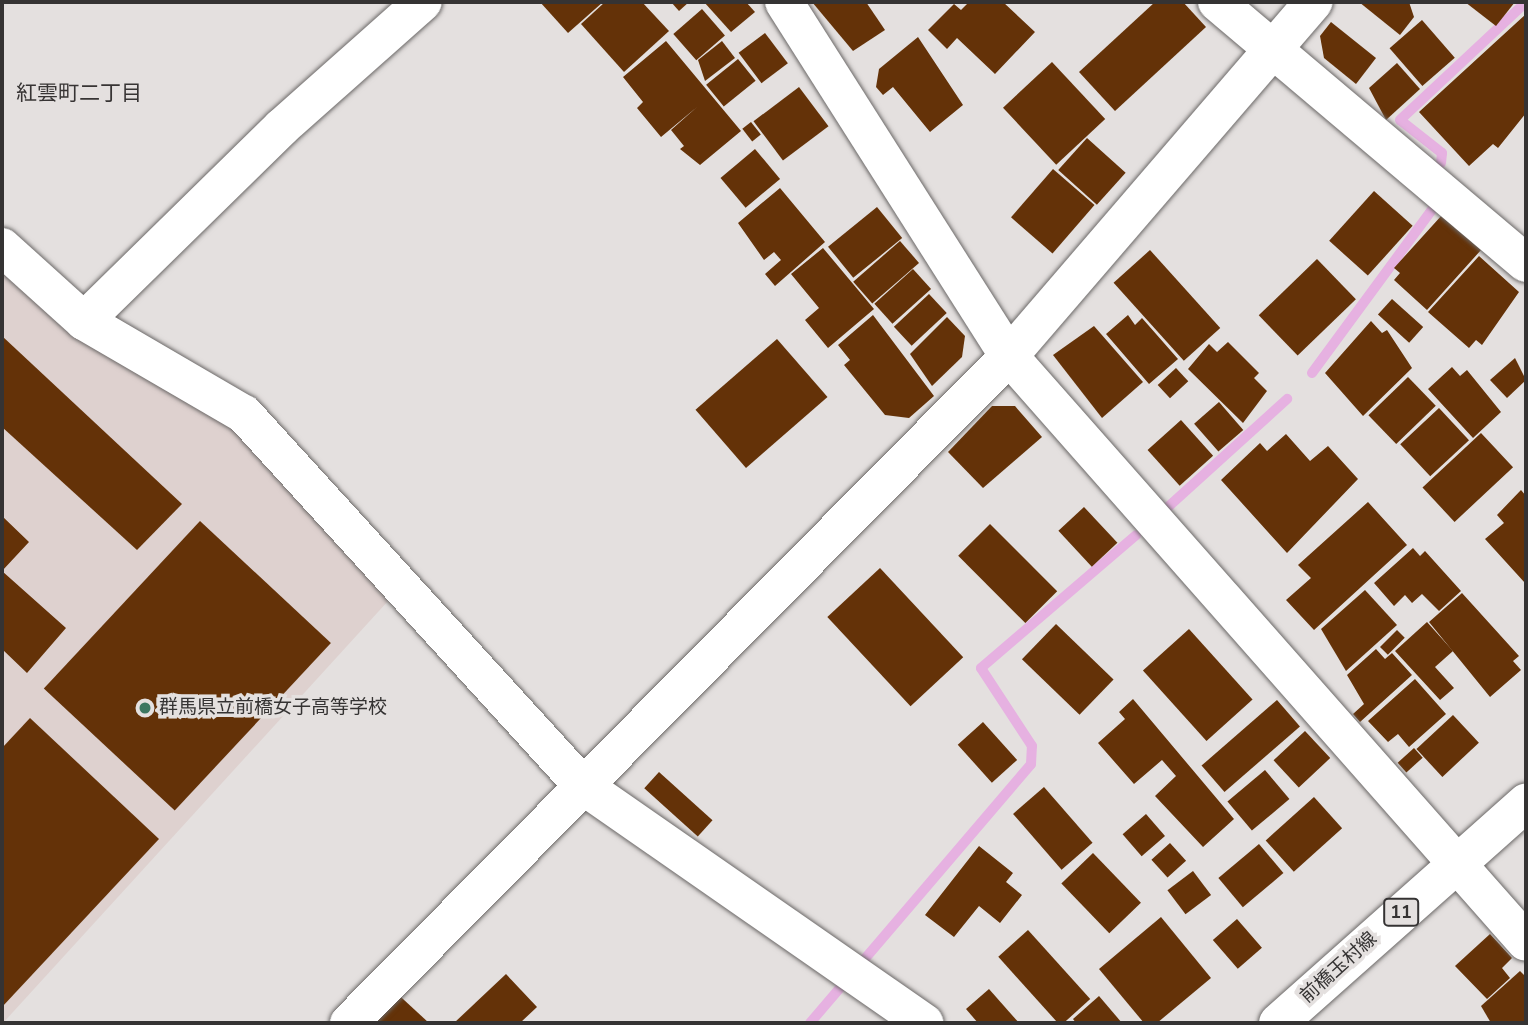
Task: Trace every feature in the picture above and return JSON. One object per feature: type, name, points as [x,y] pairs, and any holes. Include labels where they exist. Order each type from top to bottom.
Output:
[{"type":"street","points":[[84,321],[282,127],[423,2]]},
{"type":"street","points":[[784,2],[1009,356],[1454,865],[1526,942]]},
{"type":"street","points":[[1217,2],[1277,49],[1526,263]]},
{"type":"street","points":[[349,1023],[1009,356],[1277,49],[1314,2]]},
{"type":"street","points":[[2,247],[84,321],[244,414],[582,785],[924,1023]]},
{"type":"street","name":"前橋玉村線","points":[[1278,1023],[1526,803]]},
{"type":"shaded area","name":"群馬県立前橋女子高等学校","points":[[2,256],[219,408],[399,589],[3,1023]]},
{"type":"building","points":[[540,2],[603,2],[568,33]]},
{"type":"building","points":[[605,2],[642,2],[669,31],[624,72],[581,24]]},
{"type":"building","points":[[671,2],[689,2],[679,11]]},
{"type":"building","points":[[704,2],[746,2],[755,12],[731,32]]},
{"type":"building","points":[[812,2],[866,2],[885,30],[853,51]]},
{"type":"building","points":[[969,2],[1003,2],[1035,32],[995,74],[957,38],[947,49],[928,30],[954,4],[961,10]]},
{"type":"building","points":[[1155,2],[1183,2],[1206,27],[1115,111],[1079,72]]},
{"type":"building","points":[[1359,2],[1409,2],[1414,17],[1400,35]]},
{"type":"building","points":[[1465,2],[1515,2],[1496,26]]},
{"type":"building","points":[[702,9],[725,35],[696,60],[673,34]]},
{"type":"building","points":[[1526,14],[1526,113],[1498,148],[1493,144],[1469,166],[1419,112]]},
{"type":"building","points":[[1422,20],[1455,58],[1422,86],[1390,48]]},
{"type":"building","points":[[1331,22],[1376,58],[1356,84],[1324,58],[1320,36]]},
{"type":"building","points":[[765,33],[788,63],[762,83],[739,53]]},
{"type":"building","points":[[918,37],[963,105],[930,132],[893,87],[883,95],[876,87],[879,69]]},
{"type":"building","points":[[666,41],[741,131],[700,165],[680,149],[684,146],[671,130],[697,107],[661,137],[637,108],[643,102],[623,77]]},
{"type":"building","points":[[722,41],[735,58],[705,81],[698,60]]},
{"type":"building","points":[[738,59],[756,81],[724,107],[706,85]]},
{"type":"building","points":[[1052,62],[1105,119],[1056,165],[1003,108]]},
{"type":"building","points":[[1397,63],[1420,89],[1386,120],[1369,88]]},
{"type":"building","points":[[799,87],[828,126],[783,160],[753,121]]},
{"type":"building","points":[[751,122],[761,135],[752,141],[742,129]]},
{"type":"building","points":[[1087,138],[1126,173],[1097,205],[1058,170]]},
{"type":"building","points":[[755,149],[780,179],[746,208],[721,178]]},
{"type":"building","points":[[1053,169],[1095,205],[1053,253],[1011,217]]},
{"type":"building","points":[[780,188],[825,242],[775,286],[765,274],[781,260],[774,252],[764,260],[738,223]]},
{"type":"building","points":[[1374,191],[1413,226],[1368,276],[1329,241]]},
{"type":"building","points":[[877,207],[902,238],[853,278],[828,247]]},
{"type":"building","points":[[1442,215],[1481,250],[1427,310],[1394,280],[1400,273],[1394,268]]},
{"type":"building","points":[[900,241],[919,263],[872,304],[853,282]]},
{"type":"building","points":[[823,248],[874,309],[828,348],[805,320],[819,308],[791,274]]},
{"type":"building","points":[[1150,250],[1220,328],[1184,361],[1114,283]]},
{"type":"building","points":[[1479,256],[1519,292],[1482,345],[1476,340],[1469,348],[1428,312]]},
{"type":"building","points":[[1317,259],[1356,299],[1298,356],[1259,315]]},
{"type":"building","points":[[913,269],[931,289],[892,324],[874,304]]},
{"type":"building","points":[[929,294],[947,313],[912,346],[894,327]]},
{"type":"building","points":[[1392,299],[1423,327],[1409,343],[1378,315]]},
{"type":"building","points":[[873,315],[934,396],[909,418],[885,415],[844,365],[850,360],[838,345]]},
{"type":"building","points":[[1128,315],[1135,325],[1142,318],[1178,359],[1149,384],[1106,334]]},
{"type":"building","points":[[947,317],[965,336],[962,357],[932,386],[910,354]]},
{"type":"building","points":[[1371,321],[1382,333],[1387,330],[1412,368],[1363,416],[1325,373]]},
{"type":"building","points":[[1094,326],[1143,382],[1102,418],[1053,355]]},
{"type":"building","points":[[2,336],[182,504],[137,550],[2,427]]},
{"type":"building","points":[[777,339],[828,397],[746,468],[695,410]]},
{"type":"building","points":[[1228,342],[1259,373],[1254,378],[1267,391],[1243,423],[1188,369],[1209,344],[1217,352]]},
{"type":"building","points":[[1515,358],[1526,380],[1507,398],[1490,380]]},
{"type":"building","points":[[1452,367],[1460,376],[1467,370],[1501,412],[1473,438],[1428,389]]},
{"type":"building","points":[[1176,368],[1188,381],[1170,398],[1158,385]]},
{"type":"building","points":[[1408,377],[1436,406],[1396,444],[1368,415]]},
{"type":"building","points":[[1219,402],[1243,430],[1218,452],[1194,424]]},
{"type":"building","points":[[992,406],[1015,406],[1042,437],[983,488],[948,452]]},
{"type":"building","points":[[1439,408],[1469,440],[1430,476],[1400,444]]},
{"type":"building","points":[[1181,420],[1213,456],[1180,486],[1148,450]]},
{"type":"building","points":[[1481,433],[1513,467],[1455,522],[1422,488]]},
{"type":"building","points":[[1286,434],[1310,461],[1328,446],[1358,479],[1287,553],[1221,480],[1260,443],[1267,451]]},
{"type":"building","points":[[1521,490],[1526,496],[1525,583],[1485,539],[1504,523],[1497,515]]},
{"type":"building","points":[[1368,502],[1407,545],[1314,630],[1286,600],[1311,578],[1298,565]]},
{"type":"building","points":[[1084,507],[1117,543],[1092,567],[1058,531]]},
{"type":"building","points":[[2,516],[29,542],[2,571]]},
{"type":"building","points":[[200,521],[331,643],[175,811],[44,688]]},
{"type":"building","points":[[990,524],[1057,591],[1025,623],[958,556]]},
{"type":"building","points":[[1413,548],[1420,556],[1425,551],[1461,591],[1439,611],[1422,594],[1412,603],[1405,595],[1394,606],[1374,583]]},
{"type":"building","points":[[880,568],[963,657],[911,706],[827,617]]},
{"type":"building","points":[[2,571],[66,628],[27,673],[2,649]]},
{"type":"building","points":[[1365,590],[1397,625],[1346,671],[1321,629]]},
{"type":"building","points":[[1462,593],[1519,656],[1513,661],[1521,670],[1490,697],[1429,622]]},
{"type":"building","points":[[1427,622],[1453,651],[1435,667],[1454,688],[1440,700],[1395,651]]},
{"type":"building","points":[[1056,624],[1114,680],[1080,715],[1022,659]]},
{"type":"building","points":[[1189,629],[1253,700],[1206,741],[1143,670]]},
{"type":"building","points":[[1397,630],[1405,638],[1388,655],[1380,647]]},
{"type":"building","points":[[1376,649],[1385,659],[1392,653],[1412,675],[1360,722],[1353,714],[1364,704],[1347,675]]},
{"type":"building","points":[[1415,679],[1446,714],[1409,747],[1398,734],[1388,742],[1368,721]]},
{"type":"building","points":[[1133,699],[1234,819],[1203,847],[1155,796],[1176,776],[1162,760],[1134,784],[1098,743],[1125,719],[1119,712]]},
{"type":"building","points":[[1277,700],[1300,726],[1224,792],[1202,766]]},
{"type":"building","points":[[1453,715],[1479,743],[1442,777],[1416,749]]},
{"type":"building","points":[[30,718],[159,839],[2,1007],[2,748]]},
{"type":"building","points":[[983,722],[1017,760],[992,783],[958,745]]},
{"type":"building","points":[[1305,731],[1330,758],[1299,787],[1274,760]]},
{"type":"building","points":[[1414,748],[1423,758],[1406,772],[1398,763]]},
{"type":"building","points":[[1265,770],[1289,799],[1252,831],[1227,801]]},
{"type":"building","points":[[659,772],[713,820],[698,837],[644,788]]},
{"type":"building","points":[[1044,787],[1093,843],[1062,870],[1013,814]]},
{"type":"building","points":[[1314,797],[1342,828],[1294,872],[1266,840]]},
{"type":"building","points":[[1146,814],[1165,836],[1142,856],[1123,834]]},
{"type":"building","points":[[1170,843],[1186,861],[1167,878],[1151,860]]},
{"type":"building","points":[[1259,844],[1283,873],[1243,907],[1218,878]]},
{"type":"building","points":[[979,846],[1013,873],[1006,882],[1022,895],[1000,923],[979,906],[954,937],[925,915]]},
{"type":"building","points":[[1093,853],[1141,903],[1109,933],[1061,884]]},
{"type":"building","points":[[1193,871],[1211,895],[1185,914],[1167,890]]},
{"type":"building","points":[[1161,917],[1211,978],[1157,1023],[1144,1023],[1099,969]]},
{"type":"building","points":[[1237,919],[1262,948],[1238,969],[1213,940]]},
{"type":"building","points":[[1028,930],[1090,999],[1064,1023],[1058,1023],[998,957]]},
{"type":"building","points":[[1490,934],[1512,958],[1502,968],[1510,978],[1487,999],[1455,966]]},
{"type":"building","points":[[1520,971],[1526,977],[1526,1023],[1491,1023],[1481,1006]]},
{"type":"building","points":[[506,974],[537,1007],[520,1023],[454,1023]]},
{"type":"building","points":[[390,987],[429,1023],[372,1023]]},
{"type":"building","points":[[989,989],[1019,1023],[978,1023],[966,1009]]},
{"type":"building","points":[[1099,996],[1122,1023],[1076,1023],[1073,1019]]},
{"type":"waterway","points":[[1441,163],[1442,153],[1400,120],[1526,2]]},
{"type":"waterway","points":[[1312,373],[1436,204]]},
{"type":"waterway","points":[[1168,507],[1287,399]]},
{"type":"waterway","points":[[810,1023],[1031,764],[1032,746],[981,668],[1136,535]]},
{"type":"place","name":"群馬県立前橋女子高等学校","points":[[145,708]]},
{"type":"district","name":"紅雲町二丁目","points":[[79,93]]}]
